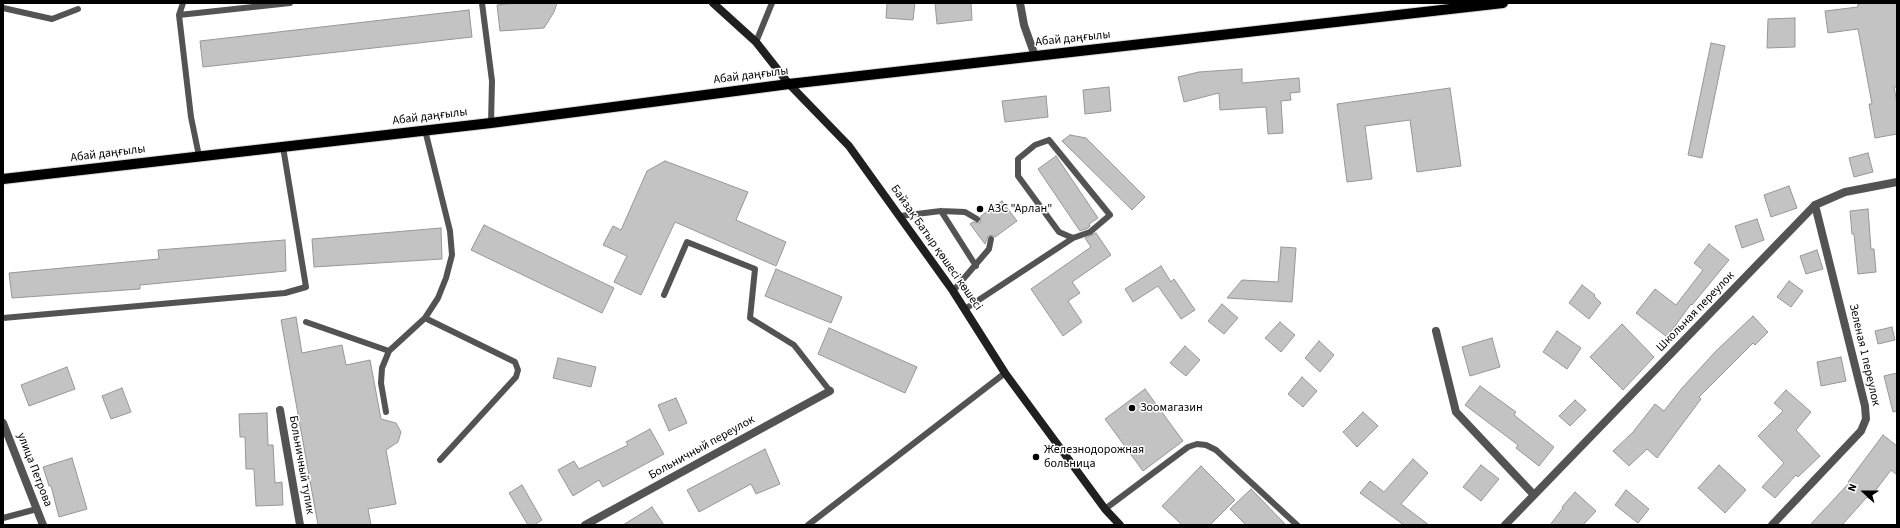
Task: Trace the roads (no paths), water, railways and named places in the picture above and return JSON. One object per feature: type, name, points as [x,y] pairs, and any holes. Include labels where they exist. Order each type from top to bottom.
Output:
[{"type":"main road","name":"Байзақ Батыр қөшесі көшесі","points":[[713,3],[756,42],[788,84],[849,146],[953,291],[1005,373],[1105,509],[1120,525]]},
{"type":"main road","name":"Абай даңғылы","points":[[3,179],[491,123],[788,84],[1502,3]]},
{"type":"street","points":[[1020,3],[1024,25],[1035,56]]},
{"type":"street","name":"Школьная переулок","points":[[1505,525],[1816,205],[1845,192],[1897,182]]},
{"type":"street","name":"Зеленая 1 переулок","points":[[1772,525],[1861,431],[1866,419],[1865,406],[1816,205]]},
{"type":"street","points":[[1436,331],[1456,412],[1534,495]]},
{"type":"street","name":"Больничный переулок","points":[[585,525],[830,392]]},
{"type":"street","name":"Больничный тупик","points":[[280,410],[300,525]]},
{"type":"street","name":"улица Петрова","points":[[3,423],[43,525]]},
{"type":"lane","points":[[183,3],[179,15],[191,117],[199,156]]},
{"type":"lane","points":[[179,15],[290,3]]},
{"type":"lane","points":[[482,3],[492,81],[491,123]]},
{"type":"lane","points":[[756,42],[772,3]]},
{"type":"lane","points":[[3,8],[52,19],[78,9]]},
{"type":"lane","points":[[386,412],[381,383],[382,368],[389,351],[425,318],[438,298],[446,278],[452,255],[450,231],[425,130]]},
{"type":"lane","points":[[965,310],[1073,238],[1090,232],[1110,215],[1049,140],[1035,145],[1018,159],[1018,176],[1059,232],[1073,238]]},
{"type":"lane","points":[[3,318],[286,293],[306,287],[284,147]]},
{"type":"lane","points":[[941,211],[976,266]]},
{"type":"lane","points":[[900,216],[941,211],[965,212],[977,219]]},
{"type":"lane","points":[[953,291],[976,266],[988,249],[992,239]]},
{"type":"lane","points":[[664,295],[687,242],[755,269],[750,318],[794,345],[830,392]]},
{"type":"lane","points":[[425,318],[515,362],[518,367],[516,377],[440,460]]},
{"type":"lane","points":[[306,322],[389,351]]},
{"type":"lane","points":[[808,525],[1005,373]]},
{"type":"lane","points":[[1105,509],[1188,447],[1197,444],[1206,445],[1216,450],[1297,525]]},
{"type":"lane","points":[[3,518],[37,509]]},
{"type":"place","name":"АЗС \"Арлан\"","points":[[980,209]]},
{"type":"place","name":"Зоомагазин","points":[[1132,408]]},
{"type":"place","name":"Железнодорожная больница","points":[[1036,457]]}]
